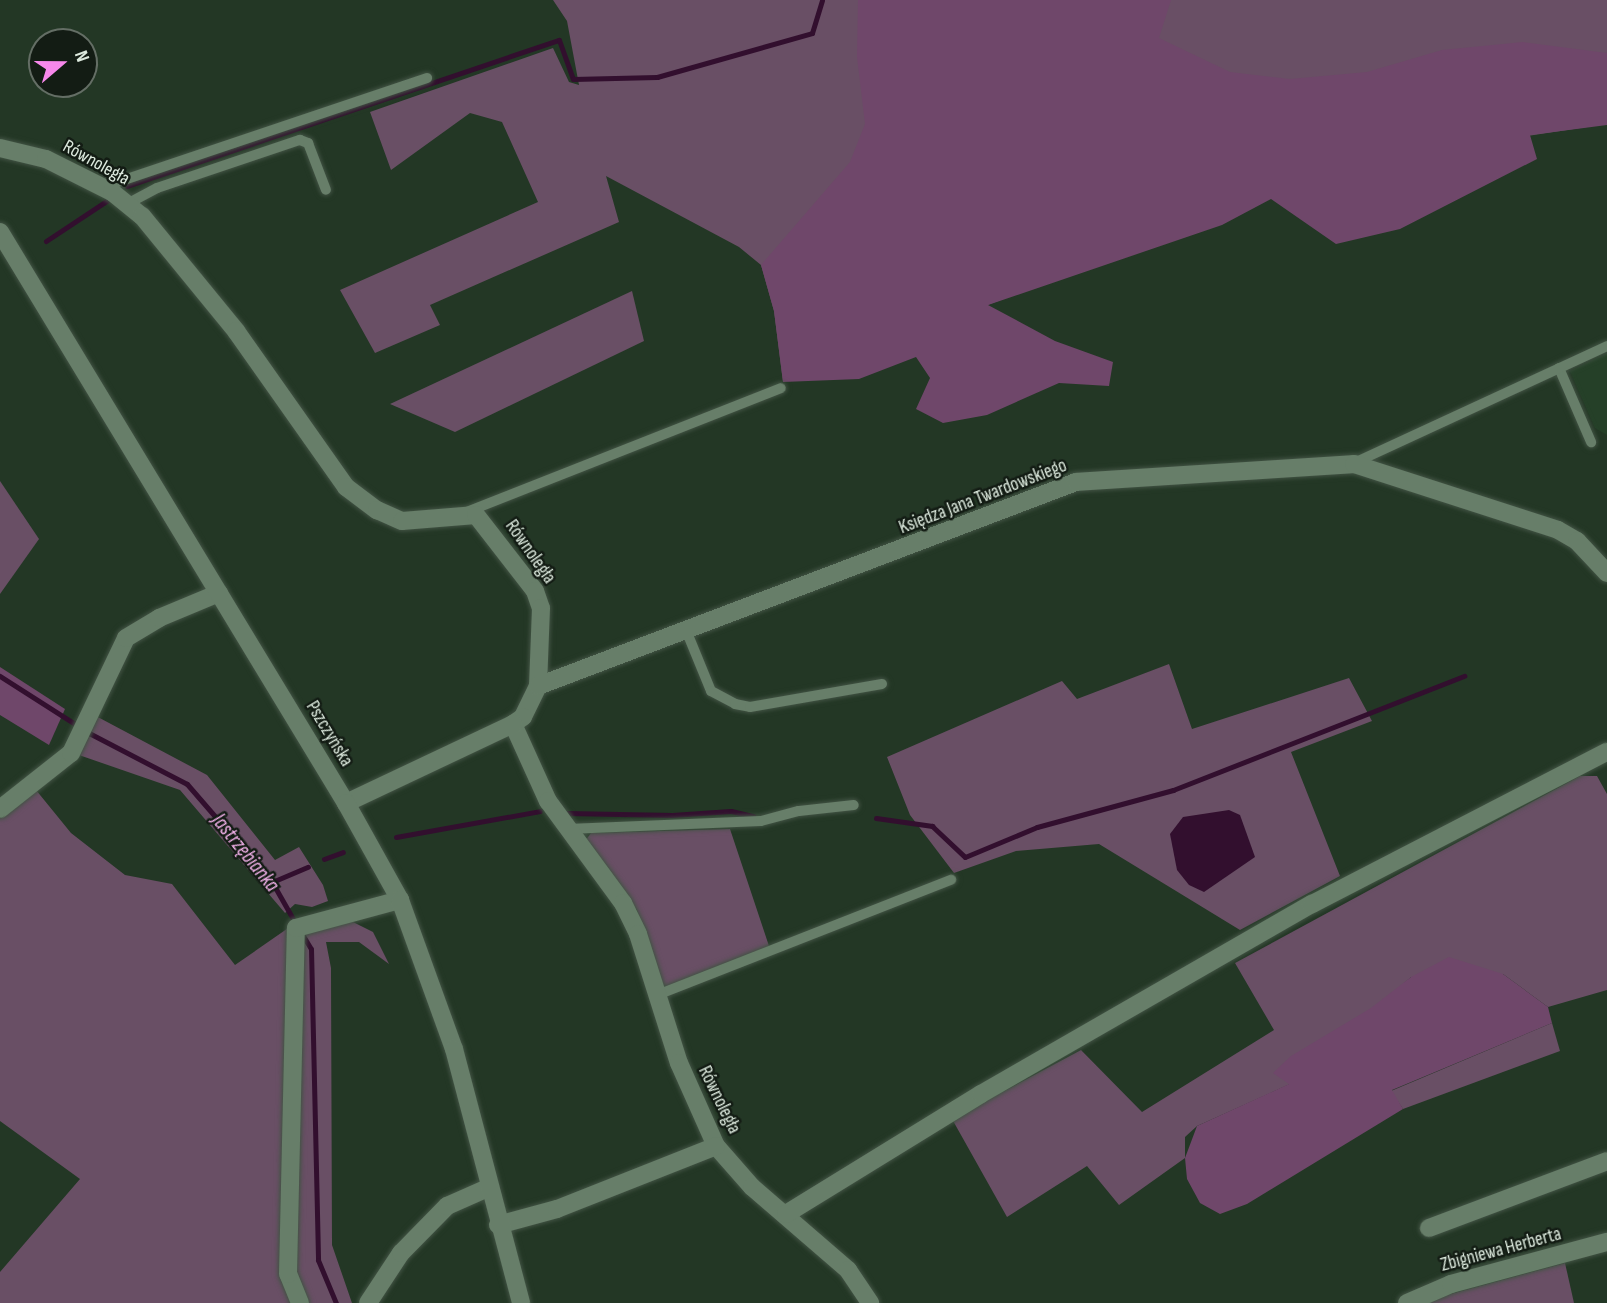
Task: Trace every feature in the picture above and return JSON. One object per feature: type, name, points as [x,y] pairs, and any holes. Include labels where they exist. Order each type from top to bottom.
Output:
[{"type":"street","name":"Równoległa","points":[[0,148],[46,159],[102,187],[127,205],[166,241],[346,487],[377,510],[402,521],[461,514],[476,515],[535,591],[541,608],[538,686],[523,717],[513,724],[548,801],[623,902],[679,1063],[716,1146],[752,1187],[848,1270],[870,1303]]},
{"type":"street","name":"Pszczyńska","points":[[0,232],[346,803],[400,900],[454,1049],[498,1225],[521,1303]]},
{"type":"street","name":"Księdza Jana Twardowskiego","points":[[538,686],[1076,482],[1354,464],[1558,530],[1577,541],[1607,573]]},
{"type":"street","points":[[0,809],[61,763],[76,743],[127,638],[159,618],[219,593]]},
{"type":"street","points":[[346,803],[513,724]]},
{"type":"street","points":[[786,1214],[981,1094],[1312,904],[1607,752]]},
{"type":"street","points":[[300,1303],[288,1274],[303,926],[400,900]]},
{"type":"street","points":[[498,1225],[557,1209],[716,1146]]},
{"type":"street","points":[[1429,1228],[1607,1161]]},
{"type":"street","points":[[368,1303],[401,1253],[447,1206],[490,1187]]},
{"type":"street","name":"Zbigniewa Herberta","points":[[1407,1303],[1451,1284],[1607,1242]]},
{"type":"lane","points":[[102,187],[428,78]]},
{"type":"lane","points":[[127,205],[157,188],[300,140],[308,143],[326,190]]},
{"type":"lane","points":[[1354,464],[1607,346]]},
{"type":"lane","points":[[1559,368],[1591,442]]},
{"type":"lane","points":[[461,514],[781,388]]},
{"type":"lane","points":[[686,630],[711,691],[735,704],[750,707],[882,684]]},
{"type":"lane","points":[[568,829],[761,821],[799,811],[854,805]]},
{"type":"lane","points":[[657,995],[951,880]]},
{"type":"shaded area","points":[[553,0],[1607,0],[1607,124],[1462,146],[1290,191],[783,382],[774,311],[761,265],[739,247],[606,176],[619,222],[430,305],[440,325],[375,353],[340,290],[538,202],[502,122],[470,113],[391,170],[370,112],[553,48],[569,82],[579,85],[567,21]]},
{"type":"shaded area","points":[[858,0],[1171,0],[1159,38],[1230,72],[1290,79],[1367,72],[1442,50],[1523,42],[1607,53],[1607,125],[1530,135],[1537,159],[1400,229],[1336,244],[1271,199],[1222,225],[988,305],[1055,341],[1113,362],[1109,386],[1059,383],[987,415],[943,423],[916,409],[930,378],[916,357],[859,379],[783,382],[774,311],[761,265],[850,162],[865,124],[857,57]]},
{"type":"shaded area","points":[[632,291],[644,341],[455,432],[390,404]]},
{"type":"shaded area","points":[[1607,353],[1607,435],[1595,428],[1570,371]]},
{"type":"shaded area","points":[[0,481],[39,539],[0,594]]},
{"type":"shaded area","points":[[1169,664],[1192,729],[1349,678],[1372,721],[1291,752],[1340,876],[1240,930],[1099,844],[1016,851],[954,873],[910,815],[887,757],[1062,681],[1077,699]]},
{"type":"shaded area","points":[[0,667],[65,709],[49,745],[0,715]]},
{"type":"shaded area","points":[[94,715],[207,775],[275,860],[299,847],[323,885],[328,901],[312,907],[295,904],[285,913],[180,790],[76,754]]},
{"type":"shaded area","points":[[1580,776],[1597,776],[1607,794],[1607,990],[1548,1007],[1503,974],[1411,977],[1290,1084],[1197,1126],[1185,1137],[1185,1158],[1119,1205],[1087,1166],[1007,1217],[952,1119],[1081,1050],[1142,1112],[1274,1030],[1235,963]]},
{"type":"shaded area","points":[[36,790],[71,833],[125,875],[172,884],[235,965],[294,924],[351,921],[373,932],[389,964],[359,942],[326,942],[331,968],[332,1245],[352,1303],[0,1303],[0,1272],[80,1179],[0,1121],[0,818]]},
{"type":"shaded area","points":[[1229,810],[1240,815],[1255,857],[1204,892],[1189,885],[1177,870],[1170,834],[1183,817]]},
{"type":"shaded area","points":[[730,829],[769,946],[663,993],[637,910],[585,841],[591,833]]},
{"type":"shaded area","points":[[1449,957],[1503,974],[1548,1007],[1552,1023],[1392,1090],[1403,1109],[1247,1204],[1220,1214],[1200,1203],[1187,1179],[1185,1158],[1197,1126],[1289,1084],[1273,1073],[1291,1056],[1371,1008],[1411,977]]},
{"type":"shaded area","points":[[1552,1023],[1560,1051],[1403,1109],[1391,1091]]},
{"type":"shaded area","points":[[1565,1263],[1574,1303],[1425,1303],[1432,1299]]},
{"type":"waterway","points":[[127,186],[559,40],[573,79],[657,77],[812,33],[822,0]]},
{"type":"waterway","points":[[46,241],[108,200]]},
{"type":"waterway","name":"Jastrzębianka","points":[[0,676],[89,733],[187,784],[272,882],[297,926]]},
{"type":"waterway","points":[[876,818],[932,826],[965,857],[1037,827],[1173,790],[1464,676]]},
{"type":"waterway","points":[[396,837],[540,811]]},
{"type":"waterway","points":[[566,813],[672,815],[731,811],[753,816]]},
{"type":"waterway","points":[[324,859],[343,852]]},
{"type":"waterway","points":[[272,882],[308,867]]},
{"type":"waterway","name":"Jastrzębianka","points":[[302,934],[311,949],[318,1260],[336,1303]]}]
